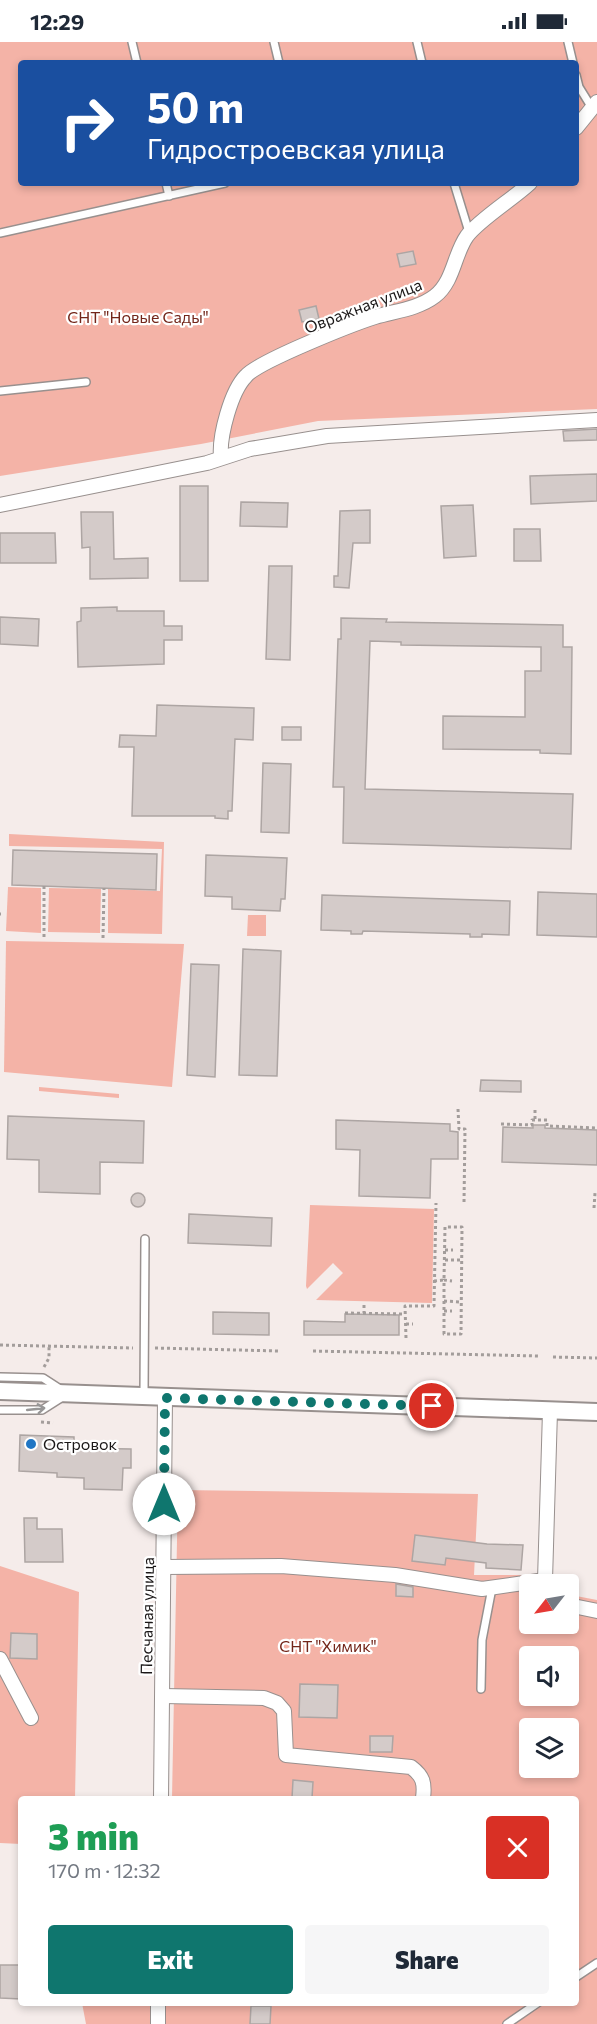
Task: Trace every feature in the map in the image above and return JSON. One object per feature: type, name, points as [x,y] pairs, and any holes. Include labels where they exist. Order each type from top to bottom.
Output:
[{"type":"street","points":[[579,124],[594,105]]},
{"type":"street","name":"Овражная улица","points":[[220,457],[219,444],[233,398],[246,375],[262,365],[355,325],[408,309],[433,297],[448,279],[469,233],[527,186]]},
{"type":"street","points":[[0,505],[327,436],[597,420]]},
{"type":"street","points":[[0,1391],[597,1412]]},
{"type":"street","name":"Песчаная улица","points":[[161,1796],[165,1398]]},
{"type":"street","points":[[547,1574],[550,1411]]},
{"type":"street","points":[[164,1567],[281,1566],[395,1575],[482,1589],[519,1585]]},
{"type":"street","points":[[579,1607],[597,1611]]},
{"type":"street","points":[[0,1659],[31,1718]]},
{"type":"street","points":[[162,1696],[264,1698],[277,1703],[284,1711],[285,1755],[411,1767],[421,1774],[424,1786],[423,1796]]},
{"type":"street","points":[[158,2006],[158,2024]]},
{"type":"lane","points":[[132,42],[136,60]]},
{"type":"lane","points":[[274,42],[278,60]]},
{"type":"lane","points":[[417,42],[421,60]]},
{"type":"lane","points":[[568,42],[572,60]]},
{"type":"lane","points":[[579,87],[594,105]]},
{"type":"lane","points":[[167,186],[169,196]]},
{"type":"lane","points":[[0,233],[212,186]]},
{"type":"lane","points":[[455,186],[469,233]]},
{"type":"lane","points":[[0,391],[86,382]]},
{"type":"lane","points":[[144,1397],[145,1239]]},
{"type":"lane","points":[[0,1377],[43,1378],[68,1394],[42,1410],[0,1410]]},
{"type":"lane","points":[[481,1689],[482,1640],[492,1588]]},
{"type":"lane","points":[[579,1975],[597,1963]]},
{"type":"lane","points":[[507,2024],[533,2006]]},
{"type":"path","points":[[44,886],[44,937]]},
{"type":"path","points":[[103,938],[104,888]]},
{"type":"path","points":[[459,1109],[459,1129],[465,1129],[464,1203]]},
{"type":"path","points":[[501,1124],[532,1125],[532,1120],[535,1120],[535,1110]]},
{"type":"path","points":[[535,1120],[547,1120],[547,1126],[597,1128]]},
{"type":"path","points":[[594,1208],[595,1193]]},
{"type":"path","points":[[406,1338],[405,1306],[434,1306],[436,1203]]},
{"type":"path","points":[[445,1227],[462,1227],[461,1334],[444,1334],[444,1260],[445,1227]]},
{"type":"path","points":[[445,1250],[453,1250]]},
{"type":"path","points":[[444,1260],[462,1260]]},
{"type":"path","points":[[434,1281],[452,1281]]},
{"type":"path","points":[[444,1301],[461,1302]]},
{"type":"path","points":[[364,1305],[364,1313]]},
{"type":"path","points":[[444,1311],[452,1311]]},
{"type":"path","points":[[345,1313],[405,1314]]},
{"type":"path","points":[[406,1324],[413,1323]]},
{"type":"path","points":[[0,1345],[138,1348]]},
{"type":"path","points":[[49,1346],[49,1358]]},
{"type":"path","points":[[151,1348],[279,1351]]},
{"type":"path","points":[[313,1351],[539,1356]]},
{"type":"path","points":[[553,1357],[597,1358]]},
{"type":"path","points":[[41,1422],[53,1423]]},
{"type":"green space","name":"СНТ \"Новые Сады\"","points":[[0,42],[597,42],[597,409],[318,421],[201,444],[0,476]]},
{"type":"green space","points":[[9,834],[164,842],[162,934],[108,933],[108,889],[160,891],[162,849],[9,846]]},
{"type":"green space","points":[[8,887],[41,888],[41,933],[6,931]]},
{"type":"green space","points":[[49,888],[101,889],[100,933],[48,932]]},
{"type":"green space","points":[[248,915],[266,915],[266,936],[247,936]]},
{"type":"green space","points":[[6,941],[184,944],[172,1087],[4,1072]]},
{"type":"green space","points":[[39,1087],[119,1094],[119,1098],[39,1091]]},
{"type":"green space","points":[[310,1205],[434,1209],[432,1303],[316,1300],[343,1273],[333,1263],[307,1289]]},
{"type":"green space","name":"СНТ \"Химик\"","points":[[178,1490],[478,1494],[474,1575],[519,1575],[519,1634],[579,1634],[579,1597],[597,1600],[597,2024],[86,2024],[83,2006],[579,2006],[579,1796],[172,1796]]},
{"type":"green space","points":[[0,1566],[79,1592],[75,1796],[18,1796],[18,1844],[0,1843]]},
{"type":"building","points":[[413,251],[416,264],[400,267],[397,254]]},
{"type":"building","points":[[316,306],[319,319],[302,322],[299,310]]},
{"type":"building","points":[[597,429],[597,440],[564,441],[563,431]]},
{"type":"building","points":[[597,474],[597,501],[531,504],[530,476]]},
{"type":"building","points":[[180,486],[208,486],[208,581],[180,581]]},
{"type":"building","points":[[241,502],[288,503],[287,527],[240,526]]},
{"type":"building","points":[[473,505],[476,556],[444,558],[441,506]]},
{"type":"building","points":[[370,510],[370,543],[353,543],[349,588],[334,587],[334,576],[338,576],[340,511]]},
{"type":"building","points":[[81,512],[113,512],[114,559],[148,558],[148,578],[90,579],[90,547],[82,548]]},
{"type":"building","points":[[514,529],[540,529],[541,561],[514,561]]},
{"type":"building","points":[[0,533],[55,533],[56,563],[0,563]]},
{"type":"building","points":[[269,566],[292,566],[290,660],[266,659]]},
{"type":"building","points":[[117,607],[117,611],[164,611],[164,626],[182,626],[182,640],[164,640],[164,664],[78,667],[77,622],[81,621],[81,608]]},
{"type":"building","points":[[0,617],[39,619],[38,646],[0,644]]},
{"type":"building","points":[[341,618],[387,619],[386,622],[563,625],[563,647],[572,647],[571,754],[540,753],[540,750],[443,749],[443,716],[525,717],[525,671],[541,671],[541,647],[401,645],[401,642],[370,641],[365,789],[573,794],[571,849],[343,843],[344,787],[333,787],[338,639],[341,639]]},
{"type":"building","points":[[157,705],[254,708],[253,740],[235,739],[232,811],[228,811],[228,819],[215,818],[215,816],[132,816],[134,747],[119,747],[120,735],[156,736]]},
{"type":"building","points":[[282,727],[301,727],[301,740],[282,740]]},
{"type":"building","points":[[263,763],[291,764],[289,833],[261,832]]},
{"type":"building","points":[[13,850],[157,854],[156,890],[12,885]]},
{"type":"building","points":[[206,855],[287,858],[285,899],[281,899],[280,911],[232,909],[232,897],[205,896]]},
{"type":"building","points":[[538,892],[597,894],[597,937],[537,935]]},
{"type":"building","points":[[322,895],[510,901],[509,935],[482,934],[482,937],[470,937],[470,934],[363,931],[362,934],[351,934],[351,931],[321,930]]},
{"type":"building","points":[[243,949],[281,951],[277,1076],[239,1075]]},
{"type":"building","points":[[191,964],[219,965],[215,1077],[187,1075]]},
{"type":"building","points":[[481,1080],[521,1081],[521,1092],[480,1091]]},
{"type":"building","points":[[8,1116],[144,1121],[143,1163],[100,1162],[100,1194],[39,1192],[39,1160],[7,1159]]},
{"type":"building","points":[[336,1120],[450,1124],[450,1131],[458,1132],[458,1159],[431,1159],[430,1198],[359,1196],[360,1150],[336,1149]]},
{"type":"building","points":[[533,1125],[545,1125],[545,1128],[597,1130],[597,1165],[502,1162],[503,1127],[533,1128]]},
{"type":"building","points":[[138,1193],[143,1195],[145,1200],[143,1205],[138,1207],[133,1205],[131,1200],[133,1195]]},
{"type":"building","points":[[189,1214],[272,1218],[271,1246],[188,1243]]},
{"type":"building","points":[[213,1312],[269,1313],[269,1335],[213,1334]]},
{"type":"building","points":[[345,1314],[399,1315],[399,1335],[304,1335],[304,1321],[345,1322]]},
{"type":"building","points":[[20,1435],[74,1437],[74,1448],[131,1449],[131,1468],[123,1468],[122,1490],[84,1489],[84,1478],[57,1477],[57,1473],[19,1471]]},
{"type":"building","points":[[24,1518],[37,1518],[37,1529],[62,1529],[63,1562],[25,1562]]},
{"type":"building","points":[[415,1535],[487,1544],[523,1545],[521,1570],[486,1568],[486,1563],[446,1558],[445,1565],[412,1561]]},
{"type":"building","points":[[396,1584],[413,1587],[413,1597],[396,1596]]},
{"type":"building","points":[[11,1633],[37,1634],[37,1659],[10,1658]]},
{"type":"building","points":[[300,1684],[338,1685],[337,1718],[299,1717]]},
{"type":"building","points":[[370,1736],[393,1736],[392,1752],[370,1752]]},
{"type":"building","points":[[293,1780],[313,1782],[312,1796],[292,1796]]},
{"type":"building","points":[[0,1965],[18,1965],[18,1999],[0,1998]]},
{"type":"building","points":[[251,2006],[271,2006],[270,2024],[250,2024]]},
{"type":"place","name":"Островок","points":[[31,1444]]},
{"type":"route","points":[[164,1504],[165,1398],[295,1400],[432,1406]]}]
